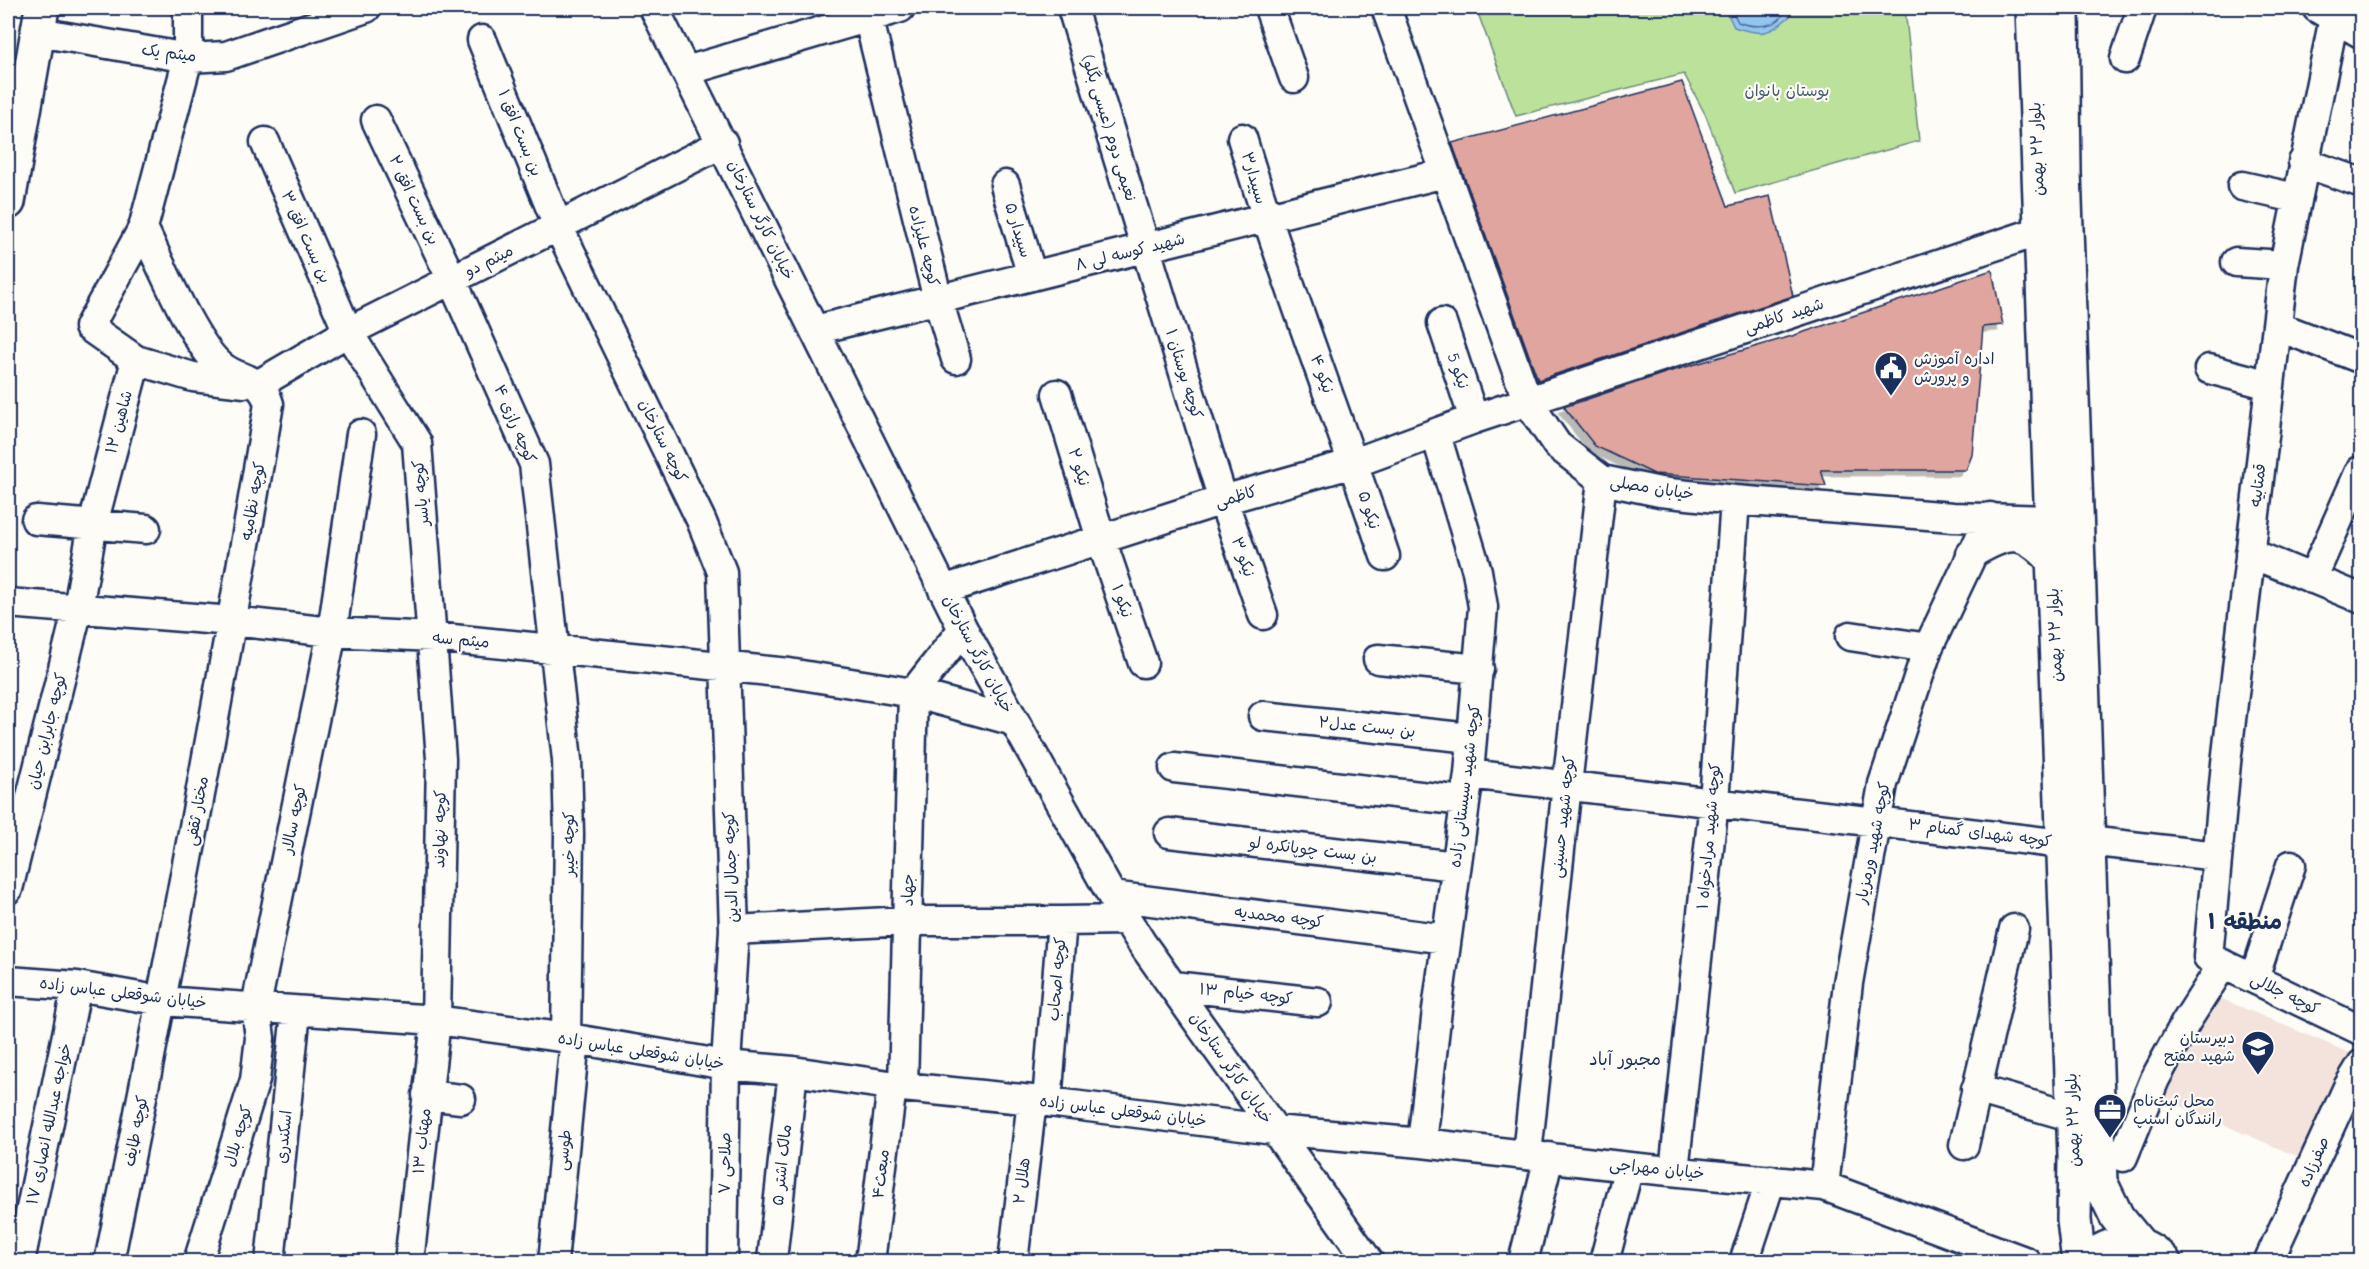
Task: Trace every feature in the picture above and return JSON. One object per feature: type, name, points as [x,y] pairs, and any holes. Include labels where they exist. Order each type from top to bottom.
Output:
[{"type":"main road","name":"بلوار ۲۲ بهمن","points":[[2032,8],[2040,231],[2063,519],[2076,842],[2073,1118],[2074,1220],[2079,1262]]},
{"type":"main road","name":"بلوار ۲۲ بهمن","points":[[2062,8],[2063,519],[2052,562],[2076,842],[2100,1182],[2111,1207],[2152,1253]]},
{"type":"main road","points":[[8,202],[40,20]]},
{"type":"main road","points":[[2074,1220],[2084,1226],[2097,1225],[2111,1207]]},
{"type":"main road","points":[[2085,1262],[2101,1249],[2120,1243],[2152,1253]]},
{"type":"street","points":[[188,8],[188,58],[143,228],[89,327],[136,360],[193,377],[259,384]]},
{"type":"street","name":"خیابان کارگر ستارخان","points":[[654,8],[943,590],[1112,896],[1126,920],[1369,1262]]},
{"type":"street","points":[[686,71],[867,12],[900,8]]},
{"type":"street","name":"نعیمی دوم (عیسی بگلو)","points":[[1072,8],[1146,248]]},
{"type":"street","points":[[1269,8],[1294,78]]},
{"type":"street","name":"خیابان مصلی","points":[[1386,8],[1528,402],[1557,445],[1602,480],[1660,492],[1735,500],[1922,515],[2063,519]]},
{"type":"street","points":[[2125,59],[2142,8]]},
{"type":"street","name":"میثم یک","points":[[40,20],[188,58],[226,56],[347,10]]},
{"type":"street","points":[[2328,11],[2361,34]]},
{"type":"street","name":"قمتابیه","points":[[2215,961],[2217,856],[2284,265],[2328,11]]},
{"type":"street","name":"کوچه علیزاده","points":[[867,12],[938,300],[956,359]]},
{"type":"street","name":"بن بست افق ۱","points":[[482,40],[558,226]]},
{"type":"street","name":"بن بست افق ۲","points":[[376,120],[452,280]]},
{"type":"street","name":"سپیدار۳","points":[[1242,138],[1266,218],[1290,285]]},
{"type":"street","name":"بن بست افق ۳","points":[[265,142],[348,332]]},
{"type":"street","name":"میثم دو","points":[[259,384],[348,332],[723,143]]},
{"type":"street","points":[[2303,162],[2361,183]]},
{"type":"street","name":"شهید کوسه لی ۸","points":[[815,330],[1445,173]]},
{"type":"street","name":"سپیدار ۵","points":[[1005,185],[1032,276]]},
{"type":"street","points":[[2242,186],[2296,198]]},
{"type":"street","name":"کوچه ستارخان","points":[[558,226],[701,520],[722,572],[724,668]]},
{"type":"street","points":[[143,228],[201,341],[221,366],[259,384]]},
{"type":"street","name":"شهید کاظمی","points":[[1528,402],[2040,231]]},
{"type":"street","name":"کوچه بوستان ۱","points":[[1146,248],[1223,500]]},
{"type":"street","points":[[2236,262],[2284,265]]},
{"type":"street","name":"کوچه رازی ۴","points":[[452,280],[534,464],[554,649]]},
{"type":"street","name":"نیکو ۴","points":[[1290,285],[1354,463]]},
{"type":"street","name":"نیکو 5","points":[[1442,323],[1474,419]]},
{"type":"street","points":[[2277,326],[2361,359]]},
{"type":"street","name":"کوچه یاسر","points":[[348,332],[417,443],[433,637]]},
{"type":"street","name":"شاهین ۱۲","points":[[78,608],[93,524],[136,360]]},
{"type":"street","points":[[2209,369],[2270,385]]},
{"type":"street","name":"کوچه نظامیه","points":[[232,621],[269,404],[266,393],[259,384]]},
{"type":"street","name":"نیکو ۲","points":[[1057,394],[1101,539]]},
{"type":"street","name":"کاظمی","points":[[943,590],[1223,500],[1354,463],[1436,435],[1474,419],[1528,402]]},
{"type":"street","name":"کوچه سالار","points":[[256,1006],[332,632],[361,434]]},
{"type":"street","name":"کوچه شهید سیستانی زاده","points":[[1422,1143],[1468,774],[1484,607],[1478,571],[1436,435]]},
{"type":"street","name":"نیکو ۵","points":[[1354,463],[1385,556]]},
{"type":"street","points":[[2312,579],[2360,471]]},
{"type":"street","name":"کوچه شهید حسینی","points":[[1523,1262],[1538,1156],[1567,785],[1602,480]]},
{"type":"street","name":"نیکو ۳","points":[[1223,500],[1263,615]]},
{"type":"street","name":"۱ کوچه شهید مرادخواه","points":[[1674,1171],[1714,802],[1735,500]]},
{"type":"street","name":"کوچه شهید ورمزیار","points":[[1824,1186],[1848,983],[1883,784],[1928,648],[1989,518]]},
{"type":"street","points":[[36,520],[146,529]]},
{"type":"street","points":[[1971,554],[1998,539],[2021,537],[2037,546],[2052,562]]},
{"type":"street","name":"نیکو ۱","points":[[1101,539],[1143,663]]},
{"type":"street","points":[[2250,553],[2361,598]]},
{"type":"street","name":"میثم سه","points":[[8,603],[232,621],[332,632],[433,637],[789,673],[913,693],[1014,721]]},
{"type":"street","name":"کوچه جابرابن حیان","points":[[8,889],[78,608]]},
{"type":"street","name":"مختار ثقفی","points":[[162,1001],[232,621]]},
{"type":"street","points":[[913,693],[963,628]]},
{"type":"street","points":[[1850,636],[1928,648]]},
{"type":"street","name":"کوچه نهاوند","points":[[433,637],[441,759],[436,1020]]},
{"type":"street","name":"کوچه خیبر","points":[[554,649],[567,760],[571,1039]]},
{"type":"street","points":[[1377,659],[1479,669]]},
{"type":"street","name":"کوچه جمال الدین","points":[[724,668],[734,930],[726,1065]]},
{"type":"street","name":"جهاد","points":[[897,1086],[907,921],[913,693]]},
{"type":"street","name":"بن بست عدل۲","points":[[1263,716],[1471,738]]},
{"type":"street","points":[[1174,768],[1464,801]]},
{"type":"street","name":"۳ کوچه شهدای گمنام","points":[[1468,774],[2217,856]]},
{"type":"street","name":"بن بست چوپانکره لو","points":[[1169,833],[1456,866]]},
{"type":"street","points":[[2254,979],[2291,865]]},
{"type":"street","name":"کوچه محمدیه","points":[[1112,896],[1446,939]]},
{"type":"street","name":"کوچه اصحاب","points":[[1039,1101],[1062,921],[1126,920]]},
{"type":"street","points":[[734,930],[907,921],[1062,921]]},
{"type":"street","points":[[1964,1144],[2014,928]]},
{"type":"street","points":[[2123,1157],[2155,1079],[2215,961]]},
{"type":"street","name":"کوچه جلالی","points":[[2215,961],[2361,1031]]},
{"type":"street","name":"خیابان شوقعلی عباس زاده","points":[[8,981],[77,986],[162,1001],[436,1020],[571,1039],[726,1065],[793,1071],[897,1086],[1274,1130]]},
{"type":"street","name":"خواجه عبدالله انصاری ۱۷","points":[[20,1262],[77,986]]},
{"type":"street","name":"کوچه خیام ۱۳","points":[[1173,986],[1318,1002]]},
{"type":"street","name":"کوچه طایف","points":[[109,1262],[162,1001]]},
{"type":"street","name":"کوچه بلال","points":[[198,1262],[255,1080],[260,1038],[256,1006]]},
{"type":"street","name":"اسکندری","points":[[270,1262],[296,1012]]},
{"type":"street","name":"مهتاب ۱۳","points":[[409,1262],[436,1020]]},
{"type":"street","name":"طوسی","points":[[553,1262],[571,1039]]},
{"type":"street","name":"صفرزاده","points":[[2268,1262],[2348,1087],[2361,1064]]},
{"type":"street","name":"صلاحی ۷","points":[[723,1262],[726,1065]]},
{"type":"street","name":"مالک اشتر ۵","points":[[774,1261],[793,1071]]},
{"type":"street","name":"مبعث۴","points":[[870,1262],[897,1086]]},
{"type":"street","points":[[1976,1089],[2073,1118]]},
{"type":"street","points":[[427,1095],[461,1099]]},
{"type":"street","name":"هلال ۲","points":[[1013,1262],[1039,1101]]},
{"type":"street","name":"خیابان مهراجی","points":[[1274,1130],[1422,1143],[1629,1167],[1824,1186],[2027,1262]]},
{"type":"street","points":[[1604,1262],[1629,1167]]},
{"type":"street","points":[[1744,1262],[1771,1180]]},
{"type":"shaded area","name":"دبیرستان شهید مفتح","points":[[2215,996],[2352,1054],[2301,1158],[2164,1099]]},
{"type":"green space","name":"بوستان بانوان","points":[[1476,8],[1905,8],[1919,141],[1735,193],[1706,116],[1684,74],[1516,116]]},
{"type":"water","points":[[1725,8],[1791,8],[1790,16],[1776,27],[1765,32],[1752,32],[1734,27]]},
{"type":"building","points":[[1682,82],[1728,206],[1770,196],[1793,296],[1538,380],[1452,143]]},
{"type":"building","points":[[1992,270],[2003,325],[1983,327],[1972,455],[1966,470],[1821,470],[1826,486],[1654,474],[1595,446],[1564,407],[1665,373],[1792,336]]},
{"type":"place","name":"اداره آموزش و پرورش","points":[[1891,397]]},
{"type":"place","name":"دبیرستان شهید مفتح","points":[[2258,1076]]},
{"type":"place","name":"محل ثبت‌نام رانندگان اسنپ","points":[[2110,1139]]},
{"type":"district","name":"منطقه ۱","points":[[2245,922]]},
{"type":"district","name":"مجبور آباد","points":[[1625,1059]]}]
